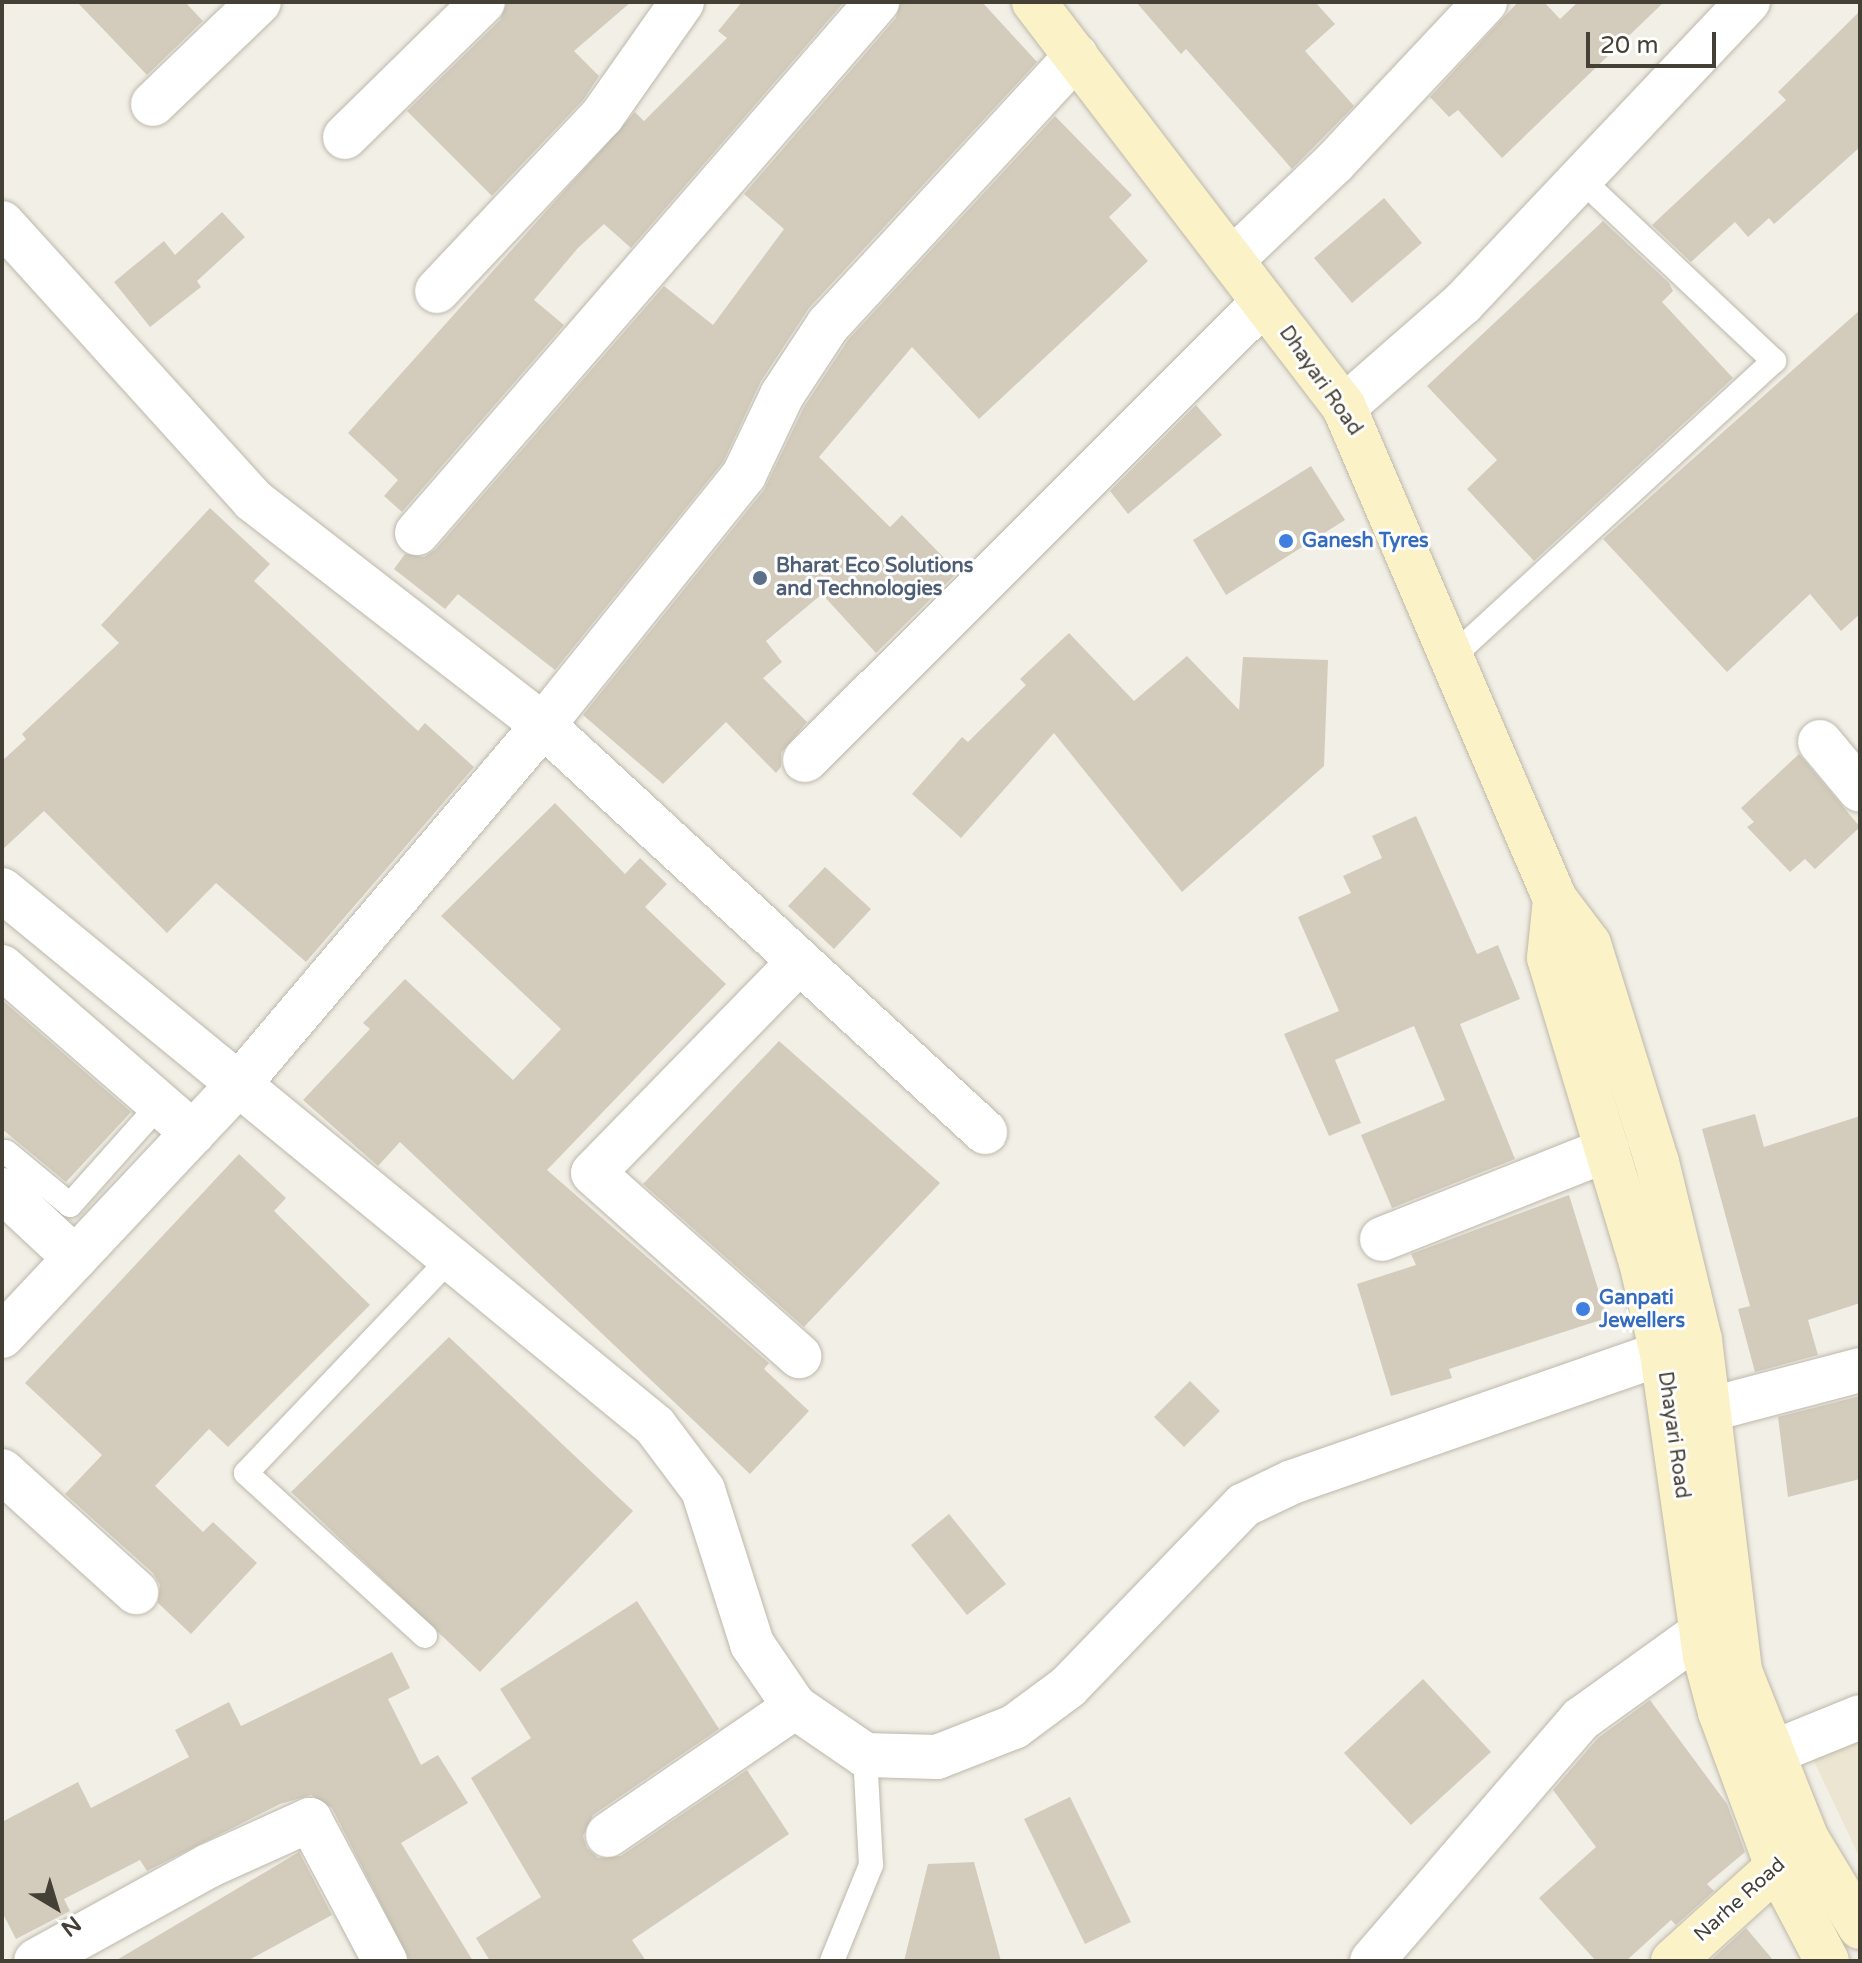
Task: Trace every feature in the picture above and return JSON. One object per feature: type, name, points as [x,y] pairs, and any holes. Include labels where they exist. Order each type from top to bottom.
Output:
[{"type":"main road","name":"Dhayari Road","points":[[1034,2],[1344,407],[1555,899],[1589,944],[1657,1162],[1681,1347],[1702,1632],[1720,1712],[1792,1852],[1860,1927]]},
{"type":"main road","name":"Dhayari Road","points":[[1555,899],[1549,958],[1607,1150],[1708,1410],[1740,1671],[1769,1754],[1792,1852],[1827,1961]]},
{"type":"main road","name":"Narhe Road","points":[[1673,1961],[1792,1852]]},
{"type":"street","points":[[153,104],[259,2]]},
{"type":"street","points":[[345,137],[483,2]]},
{"type":"street","points":[[437,291],[602,116],[682,2]]},
{"type":"street","points":[[417,533],[877,2]]},
{"type":"street","points":[[1232,260],[1334,163],[1485,2]]},
{"type":"street","points":[[1344,407],[1463,303],[1748,2]]},
{"type":"street","points":[[2,1336],[238,1085],[543,725],[744,475],[782,395],[828,325],[1076,56]]},
{"type":"street","points":[[2,223],[253,500],[543,725],[985,1132]]},
{"type":"street","points":[[805,760],[1264,302]]},
{"type":"street","points":[[1820,742],[1860,790]]},
{"type":"street","points":[[2,890],[655,1426],[682,1455],[703,1490],[752,1644],[795,1707],[865,1755],[937,1757],[1014,1727],[1068,1687],[1244,1505],[1292,1482],[1681,1347]]},
{"type":"street","points":[[798,963],[593,1173],[799,1356]]},
{"type":"street","points":[[2,967],[193,1133]]},
{"type":"street","points":[[1382,1239],[1607,1150]]},
{"type":"street","points":[[4,1171],[75,1258]]},
{"type":"street","points":[[1708,1410],[1860,1370]]},
{"type":"street","points":[[2,1471],[136,1592]]},
{"type":"street","points":[[1372,1961],[1581,1719],[1702,1632]]},
{"type":"street","points":[[608,1835],[795,1707]]},
{"type":"street","points":[[1769,1754],[1860,1717]]},
{"type":"street","points":[[36,1961],[208,1866],[310,1820],[385,1961]]},
{"type":"lane","points":[[1453,656],[1774,361],[1581,179]]},
{"type":"lane","points":[[4,1171],[70,1205],[159,1105]]},
{"type":"lane","points":[[425,1636],[246,1473],[450,1259]]},
{"type":"lane","points":[[832,1961],[871,1865],[865,1755]]},
{"type":"shaded area","points":[[1860,1734],[1860,1858],[1811,1755]]},
{"type":"building","points":[[77,2],[185,2],[203,21],[147,75]]},
{"type":"building","points":[[507,2],[631,2],[574,51],[599,76],[583,100],[492,196],[407,111],[500,20]]},
{"type":"building","points":[[742,2],[844,2],[631,248],[604,224],[578,248],[534,300],[564,325],[402,512],[384,496],[398,480],[348,433],[635,112],[644,121],[727,38],[718,31]]},
{"type":"building","points":[[901,2],[982,2],[1037,62],[809,308],[761,381],[723,462],[555,670],[458,594],[445,609],[394,569],[405,554],[424,557],[436,549],[664,286],[713,325],[784,229],[744,194],[896,18]]},
{"type":"building","points":[[1136,2],[1315,2],[1335,24],[1305,51],[1354,106],[1292,169],[1186,49],[1181,54]]},
{"type":"building","points":[[1518,2],[1544,2],[1560,19],[1578,2],[1664,2],[1502,158],[1458,110],[1449,117],[1430,97]]},
{"type":"building","points":[[1860,11],[1860,147],[1774,224],[1769,218],[1748,237],[1735,222],[1691,262],[1652,225],[1786,100],[1778,92]]},
{"type":"building","points":[[1055,116],[1132,195],[1109,217],[1148,261],[979,419],[912,347],[819,457],[890,527],[902,515],[958,572],[876,653],[822,594],[766,641],[782,662],[763,678],[807,722],[781,753],[781,767],[776,773],[726,722],[663,784],[583,715],[764,490],[804,407],[848,340]]},
{"type":"building","points":[[1384,198],[1422,243],[1352,303],[1314,258]]},
{"type":"building","points":[[222,212],[245,237],[197,281],[201,287],[150,327],[114,282],[164,241],[175,255]]},
{"type":"building","points":[[1603,221],[1669,283],[1673,291],[1662,302],[1733,378],[1534,561],[1467,489],[1497,460],[1427,386]]},
{"type":"building","points":[[1860,310],[1860,614],[1841,631],[1810,594],[1727,672],[1603,539]]},
{"type":"building","points":[[1196,405],[1222,435],[1128,514],[1110,491]]},
{"type":"building","points":[[1311,466],[1345,520],[1226,595],[1193,540]]},
{"type":"building","points":[[210,508],[270,564],[254,581],[418,731],[425,723],[474,767],[306,962],[216,883],[167,933],[44,811],[2,850],[2,761],[26,739],[22,734],[119,643],[101,625]]},
{"type":"building","points":[[1069,633],[1134,701],[1187,656],[1239,710],[1243,657],[1328,660],[1324,766],[1182,892],[1054,733],[961,838],[912,794],[962,737],[968,742],[1026,685],[1020,679]]},
{"type":"building","points":[[1799,754],[1860,827],[1815,869],[1805,859],[1790,872],[1747,827],[1754,822],[1741,808]]},
{"type":"building","points":[[555,803],[625,874],[640,858],[667,884],[645,907],[726,984],[547,1170],[769,1363],[764,1369],[809,1411],[750,1474],[400,1142],[378,1166],[303,1100],[370,1029],[363,1023],[405,979],[513,1080],[561,1029],[441,916]]},
{"type":"building","points":[[1416,816],[1477,954],[1498,945],[1520,999],[1460,1024],[1515,1159],[1392,1208],[1361,1135],[1445,1100],[1414,1026],[1335,1060],[1361,1123],[1329,1136],[1284,1034],[1339,1011],[1298,917],[1351,893],[1343,876],[1382,858],[1372,836]]},
{"type":"building","points":[[825,867],[871,909],[834,949],[788,906]]},
{"type":"building","points":[[2,1000],[131,1112],[66,1182],[2,1129]]},
{"type":"building","points":[[779,1041],[940,1183],[804,1327],[643,1184]]},
{"type":"building","points":[[1755,1114],[1764,1147],[1860,1116],[1860,1303],[1808,1320],[1818,1355],[1755,1372],[1738,1309],[1750,1306],[1702,1129]]},
{"type":"building","points":[[239,1154],[286,1198],[274,1211],[370,1305],[228,1447],[209,1429],[155,1486],[203,1532],[213,1522],[257,1563],[191,1634],[158,1603],[160,1585],[153,1573],[65,1494],[102,1455],[25,1383]]},
{"type":"building","points":[[1569,1195],[1607,1318],[1449,1369],[1452,1378],[1391,1396],[1357,1284],[1416,1265],[1411,1254]]},
{"type":"building","points":[[449,1337],[633,1511],[480,1672],[291,1492]]},
{"type":"building","points":[[1190,1381],[1220,1411],[1184,1447],[1154,1417]]},
{"type":"building","points":[[1860,1396],[1860,1479],[1788,1497],[1778,1417]]},
{"type":"building","points":[[949,1514],[1006,1584],[967,1615],[911,1545]]},
{"type":"building","points":[[637,1601],[719,1729],[593,1815],[583,1836],[587,1848],[598,1858],[621,1856],[747,1770],[789,1834],[632,1940],[646,1961],[490,1961],[476,1938],[541,1897],[471,1778],[531,1738],[500,1689]]},
{"type":"building","points":[[392,1652],[410,1688],[388,1699],[421,1765],[438,1755],[468,1803],[401,1843],[473,1961],[410,1961],[332,1808],[311,1795],[280,1804],[147,1871],[140,1860],[64,1899],[70,1911],[16,1939],[2,1912],[2,1822],[78,1782],[91,1808],[189,1757],[175,1730],[229,1702],[241,1726]]},
{"type":"building","points":[[1423,1679],[1491,1752],[1411,1825],[1344,1753]]},
{"type":"building","points":[[1650,1700],[1727,1804],[1745,1852],[1707,1884],[1714,1891],[1676,1925],[1671,1920],[1626,1961],[1596,1961],[1539,1898],[1596,1847],[1553,1790],[1598,1738]]},
{"type":"building","points":[[1070,1797],[1131,1922],[1085,1944],[1024,1819]]},
{"type":"building","points":[[299,1852],[332,1915],[247,1961],[115,1961]]},
{"type":"building","points":[[974,1862],[1001,1961],[904,1961],[928,1864]]},
{"type":"building","points":[[1746,1928],[1774,1961],[1710,1961]]},
{"type":"place","name":"Ganesh Tyres","points":[[1286,541]]},
{"type":"place","name":"Bharat Eco Solutions and Technologies","points":[[760,578]]},
{"type":"place","name":"Ganpati Jewellers","points":[[1583,1309]]}]
